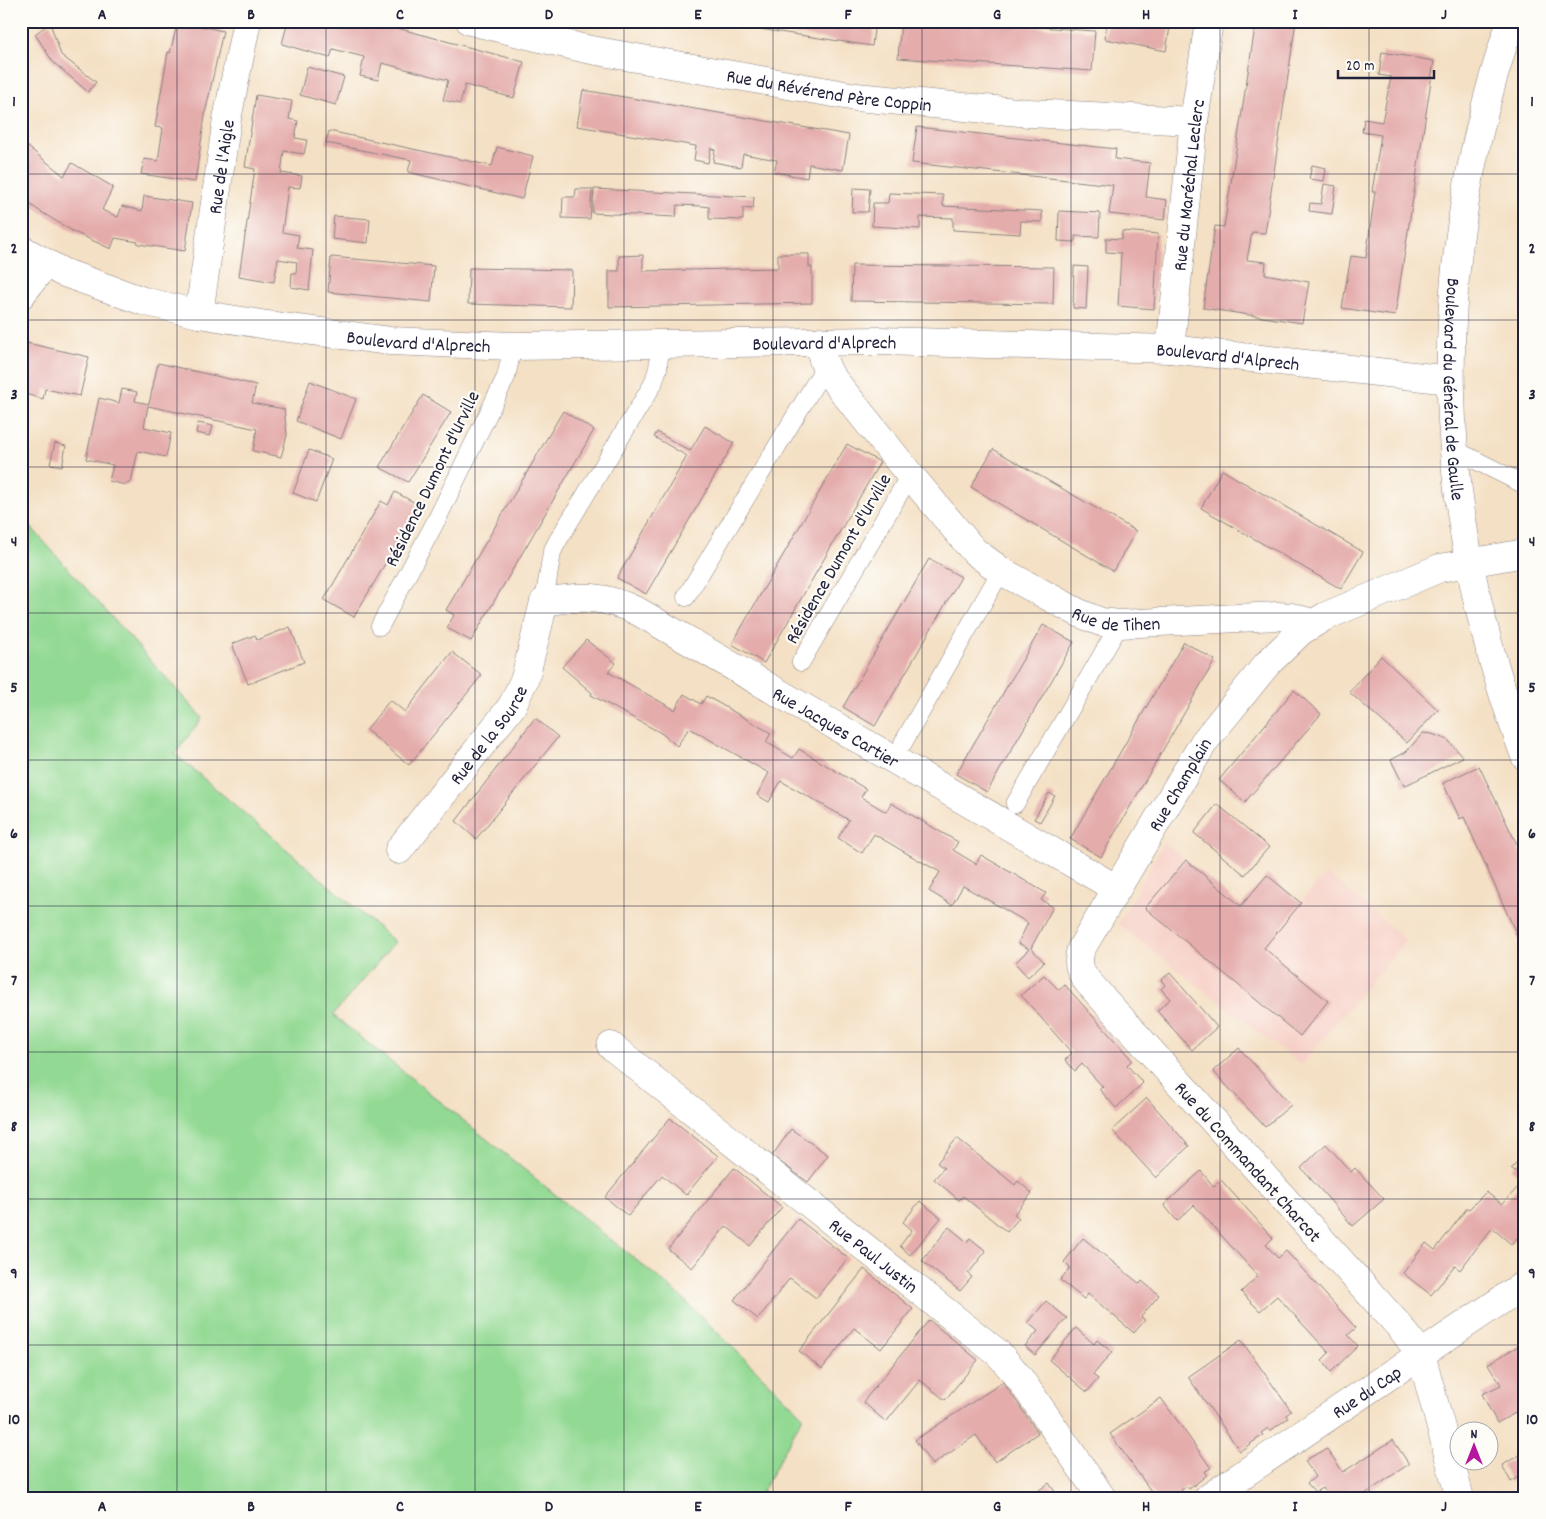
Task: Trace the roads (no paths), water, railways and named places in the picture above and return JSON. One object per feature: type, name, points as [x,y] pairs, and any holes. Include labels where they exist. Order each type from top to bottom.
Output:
[{"type":"street","name":"Rue de l'Aigle","points":[[199,314],[227,119],[247,21]]},
{"type":"street","name":"Rue du Révérend Père Coppin","points":[[470,21],[586,50],[856,97],[1029,113],[1194,121]]},
{"type":"street","name":"Rue du Maréchal Leclerc","points":[[1170,349],[1194,121],[1209,21]]},
{"type":"street","name":"Boulevard du Général de Gaulle","points":[[1511,21],[1482,116],[1471,170],[1452,308],[1450,380],[1453,449],[1459,507],[1469,563],[1489,648],[1525,756]]},
{"type":"street","name":"Boulevard d'Alprech","points":[[21,249],[46,263],[104,288],[143,301],[199,314],[381,340],[513,346],[660,346],[823,354],[957,342],[1170,349],[1450,380]]},
{"type":"street","points":[[21,295],[46,263]]},
{"type":"street","name":"Rue de Tihen","points":[[823,354],[830,375],[966,542],[1001,570],[1079,613],[1101,622],[1120,624],[1277,616],[1291,617],[1312,623]]},
{"type":"street","points":[[1312,623],[1430,572],[1525,553]]},
{"type":"street","name":"Rue Jacques Cartier","points":[[544,602],[579,597],[600,597],[639,612],[1117,889]]},
{"type":"street","name":"Rue de la Source","points":[[399,850],[512,706],[525,678],[544,602]]},
{"type":"street","name":"Rue Champlain","points":[[1078,966],[1081,949],[1204,742],[1277,653],[1312,623]]},
{"type":"street","name":"Rue du Commandant Charcot","points":[[1078,966],[1087,981],[1401,1328],[1421,1354]]},
{"type":"street","name":"Rue Paul Justin","points":[[611,1046],[999,1354],[1018,1376],[1102,1498]]},
{"type":"street","name":"Rue du Cap","points":[[1208,1498],[1525,1284]]},
{"type":"street","points":[[1421,1354],[1460,1498]]},
{"type":"lane","name":"Résidence Dumont d'Urville","points":[[380,626],[437,519],[506,377],[513,346]]},
{"type":"lane","points":[[544,602],[552,552],[556,542],[652,384],[658,368],[660,346]]},
{"type":"lane","points":[[686,597],[823,354]]},
{"type":"lane","points":[[1453,449],[1525,485]]},
{"type":"lane","name":"Résidence Dumont d'Urville","points":[[801,662],[910,475]]},
{"type":"lane","points":[[903,744],[1001,570]]},
{"type":"lane","points":[[1015,804],[1120,624]]}]
